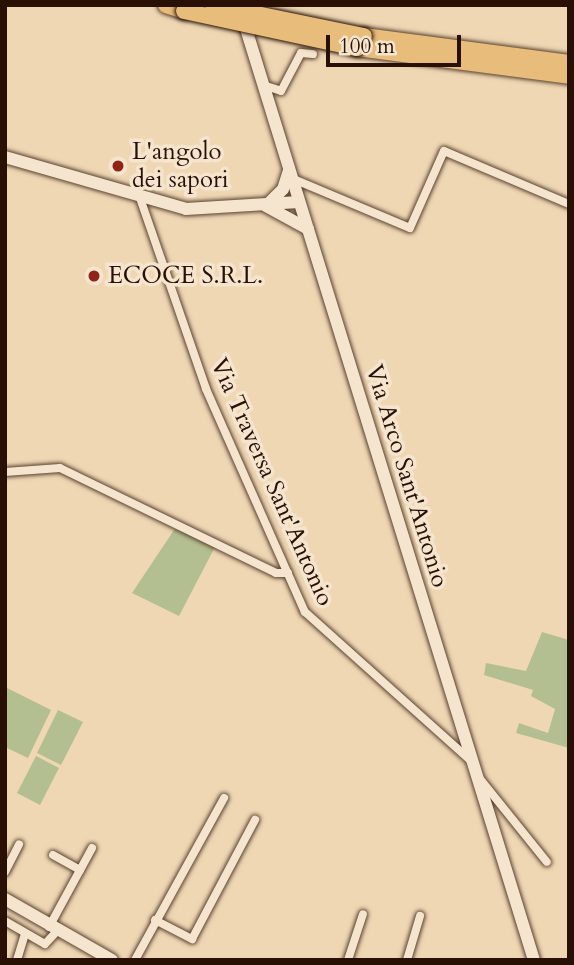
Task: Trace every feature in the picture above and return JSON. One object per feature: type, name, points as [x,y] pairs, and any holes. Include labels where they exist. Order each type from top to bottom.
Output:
[{"type":"highway","points":[[166,5],[184,11],[569,76]]},
{"type":"highway","points":[[213,5],[360,42],[569,63]]},
{"type":"street","name":"Via Arco Sant'Antonio","points":[[239,5],[534,960]]},
{"type":"street","points":[[263,85],[281,90],[301,53],[313,54]]},
{"type":"street","points":[[265,206],[283,189],[290,174],[410,228],[444,151],[569,204]]},
{"type":"street","points":[[5,157],[140,198],[207,211],[299,202]]},
{"type":"street","name":"Via Traversa Sant'Antonio","points":[[140,198],[206,389],[304,612],[475,769],[547,862]]},
{"type":"street","points":[[265,206],[308,229]]},
{"type":"street","points":[[5,472],[51,467],[84,477],[276,573],[288,573]]},
{"type":"street","points":[[135,960],[224,798]]},
{"type":"street","points":[[155,920],[192,939],[256,820]]},
{"type":"street","points":[[5,872],[19,844]]},
{"type":"street","points":[[5,921],[47,944],[92,848]]},
{"type":"street","points":[[53,855],[80,870]]},
{"type":"street","points":[[5,899],[53,929],[113,960]]},
{"type":"street","points":[[348,960],[363,914]]},
{"type":"street","points":[[407,960],[421,916]]},
{"type":"street","points":[[18,960],[25,933]]},
{"type":"green space","points":[[176,527],[216,545],[179,616],[132,593]]},
{"type":"green space","points":[[542,632],[569,640],[569,748],[516,733],[519,723],[548,733],[555,709],[531,696],[533,690],[484,675],[486,663],[526,671]]},
{"type":"green space","points":[[5,687],[51,710],[28,758],[5,747]]},
{"type":"green space","points":[[58,710],[83,722],[61,765],[37,753]]},
{"type":"green space","points":[[36,756],[59,768],[40,805],[17,793]]},
{"type":"place","name":"L'angolo dei sapori","points":[[118,166]]},
{"type":"place","name":"ECOCE S.R.L.","points":[[94,276]]}]
